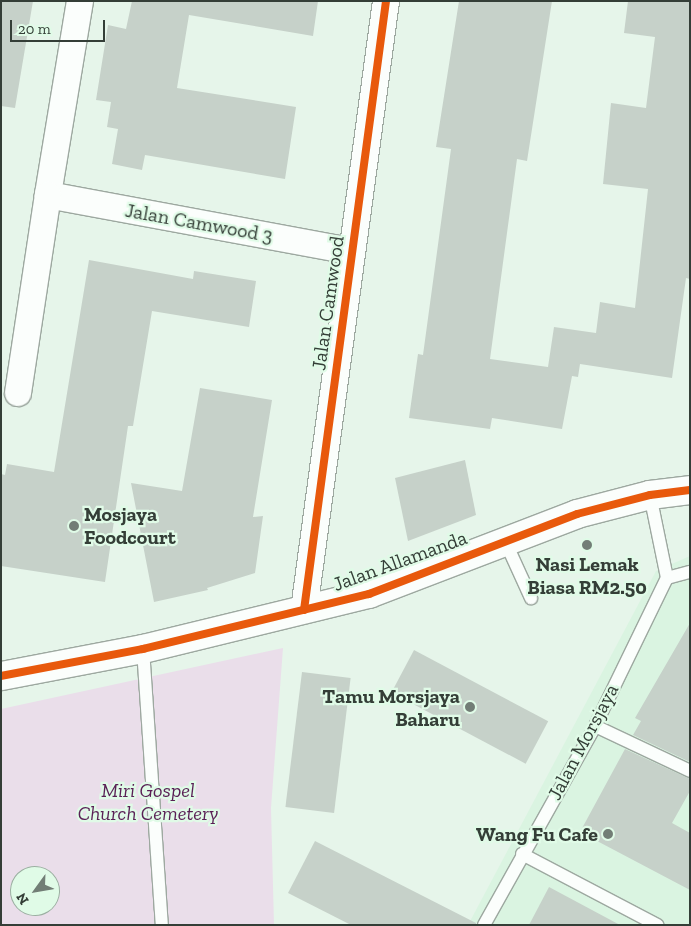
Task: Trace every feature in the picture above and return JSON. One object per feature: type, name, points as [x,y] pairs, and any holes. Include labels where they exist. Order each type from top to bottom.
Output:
[{"type":"street","points":[[18,393],[80,1]]},
{"type":"street","name":"Jalan Camwood","points":[[304,610],[386,1]]},
{"type":"street","name":"Jalan Camwood 3","points":[[48,195],[351,251]]},
{"type":"street","name":"Jalan Allamanda","points":[[1,676],[143,650],[369,594],[505,540],[577,514],[650,496],[690,490]]},
{"type":"lane","points":[[650,496],[667,578],[690,572]]},
{"type":"lane","points":[[505,540],[531,598]]},
{"type":"lane","name":"Jalan Morsjaya","points":[[484,925],[595,726],[667,578]]},
{"type":"lane","points":[[143,650],[162,925]]},
{"type":"lane","points":[[595,726],[690,771]]},
{"type":"lane","points":[[522,854],[657,925]]},
{"type":"shaded area","points":[[690,556],[690,925],[468,925],[656,571]]},
{"type":"green space","name":"Miri Gospel Church Cemetery","points":[[283,648],[271,808],[274,925],[1,925],[1,709]]},
{"type":"building","points":[[1,1],[33,1],[15,108],[1,106]]},
{"type":"building","points":[[132,1],[318,1],[313,36],[189,15],[177,88],[296,107],[285,179],[145,155],[142,170],[112,164],[118,129],[107,127],[111,102],[96,100],[108,25],[126,29]]},
{"type":"building","points":[[459,1],[552,1],[527,161],[517,159],[490,359],[548,367],[554,327],[596,333],[600,302],[635,308],[648,189],[603,184],[611,103],[646,108],[655,37],[624,33],[628,1],[690,1],[690,279],[686,278],[672,378],[580,364],[578,377],[572,376],[562,429],[492,418],[490,429],[409,418],[418,354],[423,355],[451,149],[436,147]]},
{"type":"building","points":[[89,260],[193,279],[194,271],[256,281],[249,327],[152,311],[133,426],[128,426],[105,582],[1,566],[1,474],[5,475],[7,464],[54,472]]},
{"type":"building","points":[[200,388],[272,400],[253,517],[263,516],[255,573],[207,588],[208,590],[154,602],[131,483],[182,491]]},
{"type":"building","points":[[465,460],[476,515],[408,541],[395,478]]},
{"type":"building","points":[[690,623],[690,762],[633,735],[641,721],[635,718]]},
{"type":"building","name":"Tamu Morsjaya Baharu","points":[[414,650],[548,721],[526,764],[391,692]]},
{"type":"building","name":"Tamu Morsjaya Baharu","points":[[302,672],[351,678],[334,813],[285,807]]},
{"type":"building","points":[[625,749],[690,779],[690,791],[672,823],[690,833],[690,890],[580,832]]},
{"type":"building","points":[[315,841],[476,923],[476,925],[351,925],[288,893]]},
{"type":"building","points":[[549,887],[620,925],[529,925]]},
{"type":"cycle path","points":[[304,610],[386,1]]},
{"type":"cycle path","points":[[1,676],[143,649],[369,594],[577,514],[650,495],[690,490]]},
{"type":"place","name":"Mosjaya Foodcourt","points":[[74,526]]},
{"type":"place","name":"Nasi Lemak Biasa RM2.50","points":[[587,545]]},
{"type":"place","name":"Tamu Morsjaya Baharu","points":[[470,707]]},
{"type":"place","name":"Wang Fu Cafe","points":[[608,834]]}]
